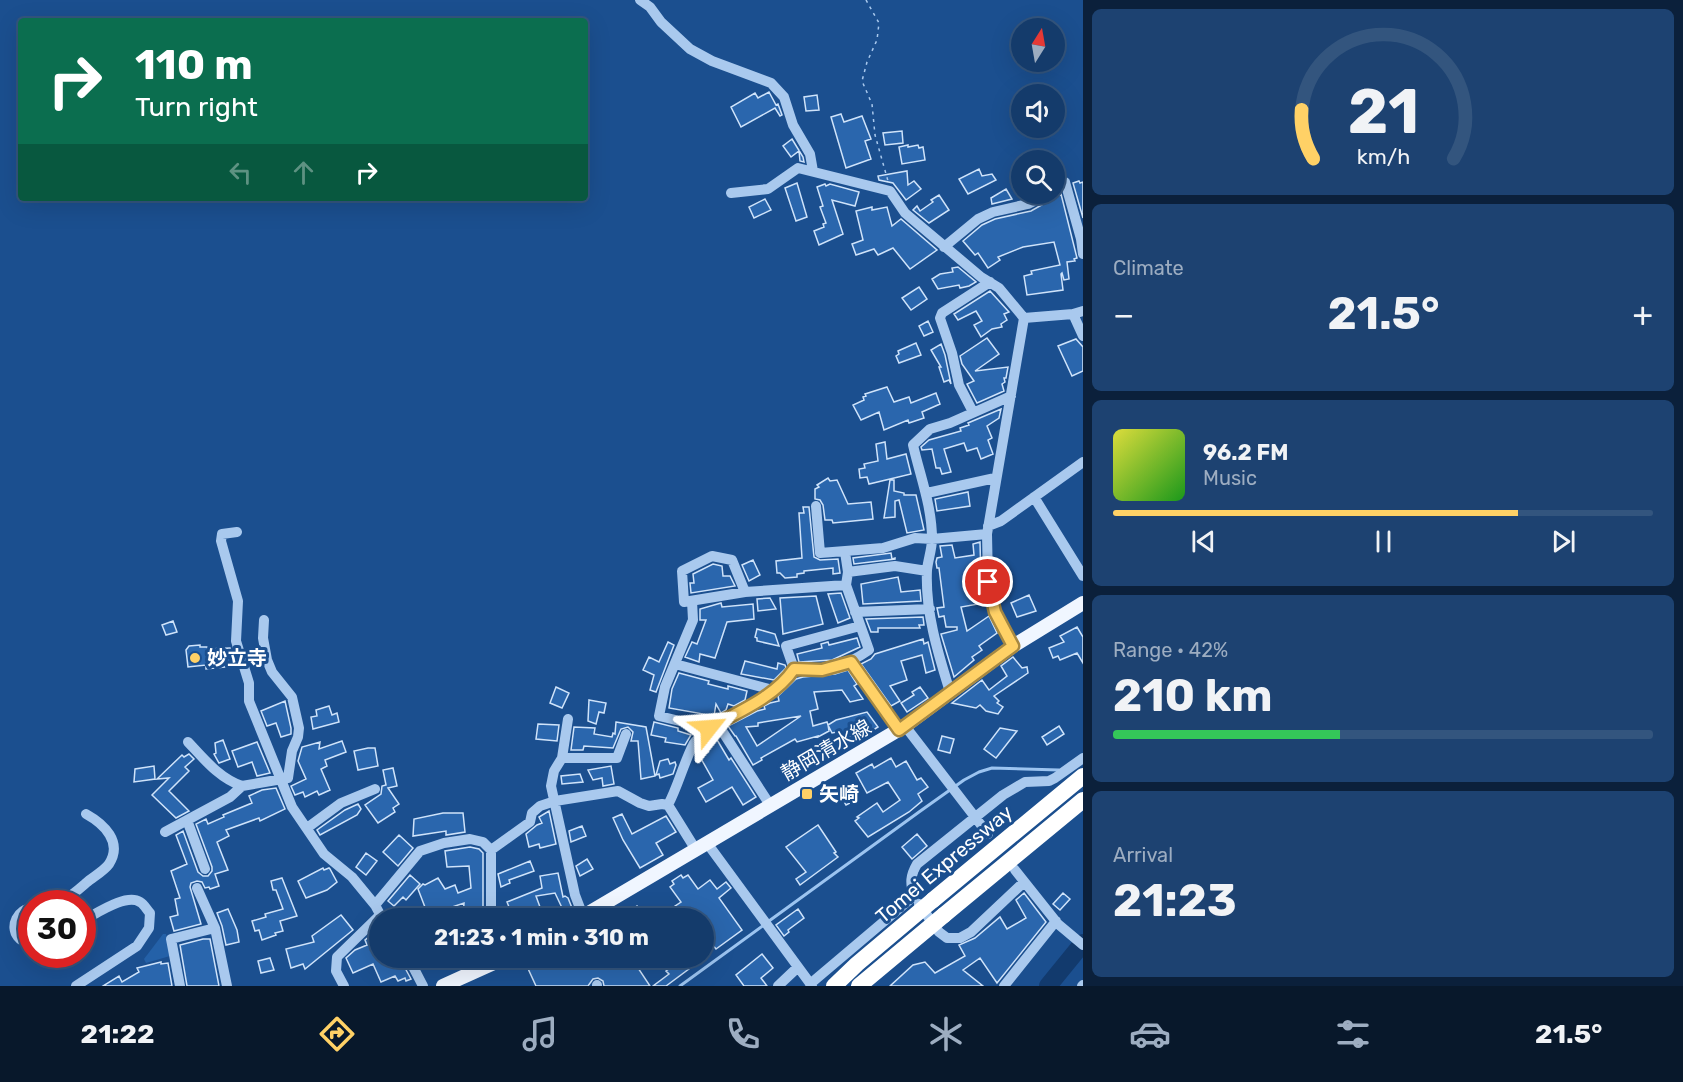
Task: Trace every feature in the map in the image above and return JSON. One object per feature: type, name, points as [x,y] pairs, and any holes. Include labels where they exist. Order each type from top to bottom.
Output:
[{"type":"highway","name":"Tomei Expressway","points":[[834,986],[933,900],[1081,765]]},
{"type":"highway","name":"Tomei Expressway","points":[[859,986],[1083,800]]},
{"type":"main road","name":"静岡清水線","points":[[596,908],[902,728],[1013,646],[1083,603]]},
{"type":"main road","points":[[443,986],[482,968]]},
{"type":"street","points":[[640,0],[650,7],[661,22],[690,49],[712,61],[771,83],[778,89],[784,97],[793,125],[806,146],[813,171]]},
{"type":"street","points":[[731,193],[768,189],[798,168],[890,191],[905,213],[944,247],[999,288],[1024,318],[995,478],[988,530],[988,582],[995,612],[1013,646]]},
{"type":"street","points":[[1065,182],[1082,239],[1083,254]]},
{"type":"street","points":[[944,247],[978,219],[993,212],[1028,204]]},
{"type":"street","points":[[973,412],[959,385],[952,353],[940,318],[942,313],[990,282]]},
{"type":"street","points":[[1024,318],[1078,312],[1083,336]]},
{"type":"street","points":[[950,692],[936,645],[930,609],[927,570],[932,539],[927,493],[921,480],[913,445],[930,429],[1011,396]]},
{"type":"street","points":[[816,506],[820,554],[883,548],[915,538],[932,539],[988,530],[1083,462]]},
{"type":"street","points":[[927,493],[995,478]]},
{"type":"street","points":[[1034,497],[1083,576]]},
{"type":"street","points":[[237,532],[222,534],[221,541],[238,601],[236,641],[249,684],[249,701],[292,807],[324,854],[352,877],[375,908]]},
{"type":"street","points":[[794,669],[822,670],[851,662],[869,650],[846,585],[848,572],[845,552]]},
{"type":"street","points":[[745,592],[732,560],[712,556],[682,571],[684,602],[745,592],[846,585]]},
{"type":"street","points":[[848,572],[895,566],[927,570]]},
{"type":"street","points":[[692,601],[693,620],[665,687],[658,716],[713,725],[770,805]]},
{"type":"street","points":[[855,612],[930,609]]},
{"type":"street","points":[[188,742],[221,776],[242,786],[288,778],[298,728],[292,697],[272,672],[267,660],[263,638],[264,620]]},
{"type":"street","points":[[794,669],[786,646],[860,626]]},
{"type":"street","points":[[851,662],[988,834]]},
{"type":"street","points":[[675,664],[773,690]]},
{"type":"street","points":[[669,805],[694,742],[713,725],[747,708],[786,681],[794,669]]},
{"type":"street","points":[[568,719],[562,758],[554,771],[550,786],[579,908]]},
{"type":"street","points":[[562,758],[617,758],[627,734]]},
{"type":"street","points":[[1024,882],[971,932],[960,938],[947,938],[939,932],[914,896],[910,884],[911,874],[917,864],[1003,795],[1025,782],[1049,781],[1060,784]]},
{"type":"street","points":[[165,832],[230,798],[242,786]]},
{"type":"street","points":[[307,828],[341,803],[375,789]]},
{"type":"street","points":[[491,850],[530,822],[532,813],[540,806],[555,801],[618,791],[650,806],[669,805],[811,985],[914,896]]},
{"type":"street","points":[[76,890],[109,865],[113,853],[109,832],[102,823],[86,814]]},
{"type":"street","points":[[187,820],[205,869]]},
{"type":"street","points":[[382,908],[420,851],[444,843],[470,839],[483,842],[491,850],[491,908]]},
{"type":"street","points":[[1015,870],[1057,922],[1083,945]]},
{"type":"street","points":[[197,888],[215,928],[227,986]]},
{"type":"street","points":[[76,986],[137,946],[149,928],[150,913],[140,902],[128,900],[119,902],[96,914]]},
{"type":"street","points":[[18,916],[15,927],[18,937]]},
{"type":"street","points":[[1004,986],[1057,922]]},
{"type":"street","points":[[344,986],[336,971],[337,957],[369,923]]},
{"type":"street","points":[[180,986],[171,939],[215,928]]},
{"type":"street","points":[[414,968],[423,986]]},
{"type":"street","points":[[778,986],[797,968]]},
{"type":"path","points":[[866,0],[879,23],[877,40],[867,62],[862,81],[872,104],[875,135],[890,191]]},
{"type":"shaded area","points":[[163,934],[166,934],[170,956],[146,963],[144,959]]},
{"type":"building","points":[[769,92],[776,105],[778,104],[782,115],[780,116],[775,108],[741,127],[731,107],[755,93],[758,98]]},
{"type":"building","points":[[817,95],[819,110],[806,111],[804,97]]},
{"type":"building","points":[[841,114],[844,122],[862,116],[871,139],[865,141],[871,159],[846,168],[831,117]]},
{"type":"building","points":[[902,131],[903,143],[885,145],[883,133]]},
{"type":"building","points":[[792,139],[803,157],[804,162],[800,161],[799,151],[791,157],[783,146]]},
{"type":"building","points":[[908,145],[908,147],[918,145],[919,148],[923,147],[925,160],[902,164],[899,147]]},
{"type":"building","points":[[979,169],[982,176],[992,174],[996,180],[968,194],[959,179]]},
{"type":"building","points":[[907,171],[908,185],[914,181],[921,189],[906,200],[893,183],[879,180],[878,176]]},
{"type":"building","points":[[1083,182],[1083,218],[1073,183]]},
{"type":"building","points":[[797,183],[807,217],[796,221],[785,188]]},
{"type":"building","points":[[825,184],[859,192],[855,206],[832,200],[843,234],[819,245],[814,231],[824,227],[823,224],[826,223],[820,207],[823,206],[817,187]]},
{"type":"building","points":[[1006,189],[1011,199],[992,204],[991,198]]},
{"type":"building","points":[[939,195],[949,210],[929,223],[913,210],[917,206],[920,211]]},
{"type":"building","points":[[765,199],[771,210],[754,218],[749,207]]},
{"type":"building","points":[[1043,204],[1064,204],[1077,258],[1074,259],[1075,261],[1067,262],[1069,279],[1064,280],[1061,274],[1063,290],[1027,295],[1024,276],[1032,274],[1031,271],[1060,265],[1054,242],[1023,247],[998,257],[1000,260],[988,268],[978,253],[975,255],[963,241],[982,225],[995,219],[1031,211]]},
{"type":"building","points":[[872,207],[872,210],[887,207],[892,226],[901,219],[937,250],[910,269],[893,248],[878,255],[874,249],[856,255],[852,244],[863,240],[856,211]]},
{"type":"building","points":[[958,267],[976,282],[960,288],[959,285],[938,289],[932,279],[940,274],[953,272],[952,268]]},
{"type":"building","points":[[919,287],[927,299],[911,310],[902,298]]},
{"type":"building","points":[[990,291],[1009,312],[1004,314],[1007,320],[1001,324],[1002,327],[992,329],[981,337],[974,325],[982,321],[976,311],[958,320],[954,314]]},
{"type":"building","points":[[928,321],[933,332],[924,336],[919,326]]},
{"type":"building","points":[[987,338],[999,354],[975,371],[1008,367],[1005,382],[1002,384],[1004,391],[977,403],[967,384],[974,381],[962,364],[960,356]]},
{"type":"building","points":[[1076,339],[1083,347],[1083,371],[1072,376],[1058,346]]},
{"type":"building","points":[[916,343],[921,355],[899,363],[896,356],[899,354],[898,351]]},
{"type":"building","points":[[941,344],[951,384],[949,380],[944,382],[939,367],[941,367],[931,350]]},
{"type":"building","points":[[887,387],[894,402],[909,397],[911,403],[936,393],[940,404],[922,412],[924,418],[909,423],[908,420],[884,430],[879,412],[861,420],[853,405],[864,400],[865,394]]},
{"type":"building","points":[[1001,409],[999,418],[987,426],[992,438],[988,440],[993,454],[981,459],[977,448],[967,451],[964,443],[944,449],[951,472],[942,474],[940,468],[936,468],[932,449],[922,450],[921,447],[929,440],[961,431],[960,428],[969,425],[968,423]]},
{"type":"building","points":[[885,442],[887,459],[906,454],[911,474],[869,484],[867,477],[860,478],[859,469],[865,468],[864,464],[878,461],[876,444]]},
{"type":"building","points":[[828,478],[830,481],[837,480],[848,504],[871,502],[873,519],[833,523],[832,520],[825,520],[823,505],[820,500],[815,499],[815,489]]},
{"type":"building","points":[[890,480],[894,480],[894,491],[904,493],[904,495],[916,495],[924,530],[907,533],[899,500],[895,501],[895,517],[884,518]]},
{"type":"building","points":[[968,492],[970,506],[937,511],[935,499]]},
{"type":"building","points":[[803,507],[809,507],[814,557],[820,560],[838,559],[840,573],[833,574],[833,568],[804,571],[804,573],[797,574],[797,577],[785,578],[777,573],[776,561],[802,558],[799,513],[804,513]]},
{"type":"building","points":[[980,542],[984,603],[961,607],[967,631],[989,616],[997,633],[979,646],[982,650],[972,657],[974,660],[954,677],[941,634],[957,630],[957,627],[946,627],[944,616],[939,617],[937,608],[944,607],[939,568],[936,562],[937,558],[942,557],[940,546],[952,545],[955,558],[974,555],[973,544]]},
{"type":"building","points":[[891,553],[892,559],[895,559],[854,564],[853,558]]},
{"type":"building","points":[[753,560],[760,575],[749,581],[742,565]]},
{"type":"building","points":[[713,564],[722,566],[723,576],[730,576],[735,586],[691,593],[690,583],[694,583],[693,574]]},
{"type":"building","points":[[898,577],[901,592],[920,590],[921,601],[863,604],[861,584]]},
{"type":"building","points":[[841,593],[850,618],[838,623],[828,594]]},
{"type":"building","points":[[1029,595],[1036,611],[1017,617],[1011,603]]},
{"type":"building","points":[[816,596],[823,624],[783,634],[780,598]]},
{"type":"building","points":[[770,598],[776,609],[758,611],[757,599]]},
{"type":"building","points":[[721,603],[722,607],[753,604],[754,619],[727,622],[715,658],[700,654],[699,662],[685,657],[692,642],[697,644],[706,620],[700,620],[700,609]]},
{"type":"building","points":[[923,617],[924,625],[919,625],[920,628],[878,628],[878,632],[871,632],[866,619]]},
{"type":"building","points":[[173,621],[177,632],[166,635],[162,625]]},
{"type":"building","points":[[1077,627],[1083,637],[1083,663],[1077,653],[1060,660],[1058,656],[1053,658],[1049,648],[1064,642],[1060,636]]},
{"type":"building","points":[[757,629],[775,634],[779,646],[757,641],[755,637]]},
{"type":"building","points":[[857,638],[860,647],[832,660],[799,662],[797,654],[822,648],[821,644],[828,642],[829,645]]},
{"type":"building","points":[[923,639],[924,644],[928,642],[935,670],[926,673],[922,655],[901,661],[907,680],[890,686],[900,701],[891,706],[861,664],[875,654]]},
{"type":"building","points":[[668,642],[674,645],[656,692],[650,690],[654,675],[643,670],[649,657],[659,662]]},
{"type":"building","points":[[200,645],[208,649],[230,648],[234,666],[206,669],[206,665],[188,667],[186,650],[189,646]]},
{"type":"building","points":[[1013,657],[1022,668],[1027,667],[1028,673],[994,696],[999,701],[997,703],[1003,707],[998,714],[986,711],[980,705],[976,708],[952,703],[982,680],[989,690],[1007,676],[1001,666]]},
{"type":"building","points":[[745,661],[777,669],[778,663],[785,665],[786,668],[774,680],[741,674]]},
{"type":"building","points":[[848,670],[857,684],[854,686],[863,699],[850,702],[842,690],[814,692],[818,709],[810,711],[813,726],[827,722],[829,731],[818,737],[797,742],[795,739],[753,765],[728,726],[765,709],[764,706],[770,703],[779,701],[778,696],[796,679]],"holes":[[[801,716],[757,746],[746,727]]]},
{"type":"building","points":[[679,673],[709,681],[708,684],[747,691],[745,700],[734,706],[728,704],[726,710],[721,713],[716,704],[714,716],[669,708],[672,689]]},
{"type":"building","points":[[556,687],[569,693],[562,708],[550,703]]},
{"type":"building","points":[[920,687],[928,698],[907,712],[901,703],[914,695],[912,692]]},
{"type":"building","points":[[589,700],[606,703],[604,713],[599,712],[596,724],[588,721]]},
{"type":"building","points":[[285,701],[291,734],[281,737],[276,723],[267,726],[261,711]]},
{"type":"building","points":[[329,706],[332,715],[337,713],[339,722],[313,729],[311,717],[317,716],[316,710]]},
{"type":"building","points":[[867,712],[878,727],[870,732],[864,724],[849,733],[851,736],[843,741],[837,732],[832,733],[828,725],[836,720]]},
{"type":"building","points":[[616,722],[646,727],[655,776],[641,779],[638,741],[631,741],[633,732],[628,727],[621,729],[613,748],[584,746],[583,750],[571,750],[574,727],[595,728],[594,734],[612,737],[613,733],[615,734]]},
{"type":"building","points":[[654,722],[678,728],[678,731],[691,735],[685,745],[665,742],[666,738],[651,735]]},
{"type":"building","points":[[538,724],[559,725],[557,741],[536,739]]},
{"type":"building","points":[[1059,726],[1064,734],[1047,745],[1042,737]]},
{"type":"building","points":[[1000,728],[1017,731],[996,758],[984,749]]},
{"type":"building","points":[[942,736],[954,739],[950,753],[938,750]]},
{"type":"building","points":[[716,738],[756,797],[743,805],[732,787],[706,802],[698,788],[713,780],[699,755],[709,752],[699,750]]},
{"type":"building","points":[[223,740],[230,759],[219,763],[214,754],[216,753],[215,743]]},
{"type":"building","points":[[342,741],[346,752],[325,760],[327,766],[321,769],[330,790],[319,795],[317,791],[305,797],[303,792],[295,795],[291,786],[306,779],[298,761],[302,747],[320,742],[319,749]]},
{"type":"building","points":[[257,742],[270,773],[257,776],[252,762],[238,767],[232,751]]},
{"type":"building","points":[[375,748],[378,766],[358,770],[354,751]]},
{"type":"building","points":[[189,754],[194,759],[185,767],[189,771],[169,791],[189,811],[176,818],[152,795],[169,778],[157,779],[182,755],[184,757]]},
{"type":"building","points":[[891,758],[896,767],[906,761],[917,780],[921,778],[928,787],[918,794],[922,801],[909,812],[868,837],[855,821],[859,818],[857,817],[877,803],[883,812],[900,800],[888,782],[867,793],[856,773],[872,764],[874,768]]},
{"type":"building","points":[[668,759],[670,764],[675,762],[676,765],[673,774],[660,778],[659,774],[656,775],[660,761]]},
{"type":"building","points":[[154,766],[155,779],[134,782],[135,769]]},
{"type":"building","points":[[611,766],[614,784],[603,786],[602,778],[593,780],[588,770]]},
{"type":"building","points":[[393,768],[397,786],[388,788],[399,804],[393,808],[395,812],[378,823],[365,805],[381,794],[382,786],[386,785],[383,770]]},
{"type":"building","points":[[580,774],[583,782],[562,784],[561,776]]},
{"type":"building","points":[[845,785],[854,801],[846,805],[837,789]]},
{"type":"building","points":[[276,788],[285,809],[260,821],[259,818],[226,830],[229,836],[217,842],[228,870],[215,874],[219,886],[210,889],[205,888],[202,882],[191,883],[190,887],[201,924],[174,931],[170,917],[178,915],[175,899],[180,898],[171,871],[187,864],[176,835],[183,831],[198,872],[203,876],[208,876],[212,867],[196,824],[206,819],[208,824],[224,817],[223,815],[252,803],[249,796],[262,790]]},
{"type":"building","points":[[358,804],[361,809],[357,815],[320,835],[317,830],[345,810]]},
{"type":"building","points":[[549,811],[556,844],[540,848],[539,844],[529,847],[526,834],[542,823],[539,817]]},
{"type":"building","points":[[443,813],[463,813],[465,832],[446,835],[446,831],[413,836],[414,819]]},
{"type":"building","points":[[622,814],[632,834],[666,816],[676,832],[656,843],[663,855],[640,868],[613,818]]},
{"type":"building","points":[[818,825],[838,857],[800,885],[796,879],[806,872],[786,847]]},
{"type":"building","points":[[582,826],[586,836],[571,842],[569,831]]},
{"type":"building","points":[[917,834],[927,846],[912,859],[902,847]]},
{"type":"building","points":[[399,835],[413,848],[398,866],[383,852]]},
{"type":"building","points":[[470,847],[479,849],[483,853],[483,908],[464,908],[464,903],[449,908],[425,908],[418,889],[423,884],[438,878],[445,889],[455,885],[458,893],[471,888],[469,866],[447,867],[445,851]]},
{"type":"building","points":[[366,853],[377,861],[366,875],[356,867]]},
{"type":"building","points":[[587,859],[593,869],[580,876],[576,866]]},
{"type":"building","points":[[530,861],[534,871],[509,880],[510,883],[501,887],[498,874]]},
{"type":"building","points":[[323,868],[324,870],[329,868],[337,882],[327,890],[306,898],[298,881]]},
{"type":"building","points":[[558,873],[563,897],[568,898],[572,908],[562,908],[555,893],[536,896],[540,907],[537,908],[509,908],[507,902],[542,888],[540,876]]},
{"type":"building","points":[[410,875],[420,884],[406,900],[403,897],[394,906],[388,901]]},
{"type":"building","points":[[681,875],[683,878],[688,875],[698,889],[710,880],[717,889],[726,882],[731,888],[719,898],[742,930],[716,949],[714,946],[714,908],[672,908],[681,902],[670,887],[674,884],[672,881]]},
{"type":"building","points":[[282,878],[297,916],[280,921],[283,931],[262,940],[259,930],[255,931],[252,921],[266,917],[265,914],[283,909],[271,881]]},
{"type":"building","points":[[1024,893],[1046,922],[997,983],[980,958],[963,970],[983,986],[890,986],[913,965],[925,962],[935,973],[965,956],[959,945],[975,938],[1000,917],[1007,929],[1026,918],[1016,900]]},
{"type":"building","points":[[1063,893],[1070,899],[1060,910],[1053,904]]},
{"type":"building","points":[[228,909],[237,930],[239,942],[226,945],[217,913]]},
{"type":"building","points":[[798,909],[804,918],[784,936],[776,925]]},
{"type":"building","points":[[341,915],[353,930],[305,969],[303,964],[291,968],[286,949],[314,942],[312,936]]},
{"type":"building","points":[[369,937],[369,966],[353,973],[346,958],[355,950],[367,945],[365,940]]},
{"type":"building","points":[[210,939],[219,986],[187,986],[180,945]]},
{"type":"building","points":[[762,954],[773,968],[761,978],[767,986],[744,986],[736,975]]},
{"type":"building","points":[[270,958],[274,970],[261,973],[258,961]]},
{"type":"building","points":[[161,962],[161,964],[168,963],[172,986],[103,986],[119,976],[122,982],[139,972],[137,968]]},
{"type":"building","points":[[375,968],[405,968],[411,979],[406,981],[405,978],[398,981],[395,976],[381,982]]},
{"type":"building","points":[[528,968],[638,968],[650,986],[604,986],[603,981],[598,978],[593,979],[588,986],[536,986]]},
{"type":"building","points":[[670,968],[690,968],[666,986],[653,986],[669,974],[666,971]]},
{"type":"waterway","points":[[769,921],[964,780],[979,772],[992,768],[1059,770]]},
{"type":"waterway","points":[[680,986],[764,925]]},
{"type":"waterway","points":[[1048,986],[1083,943]]},
{"type":"place","name":"妙立寺","points":[[195,658]]},
{"type":"place","name":"矢崎","points":[[807,794]]},
{"type":"route","points":[[709,728],[747,708],[786,681],[794,669],[822,670],[851,662],[899,730],[1013,646],[995,612],[988,582]]}]
